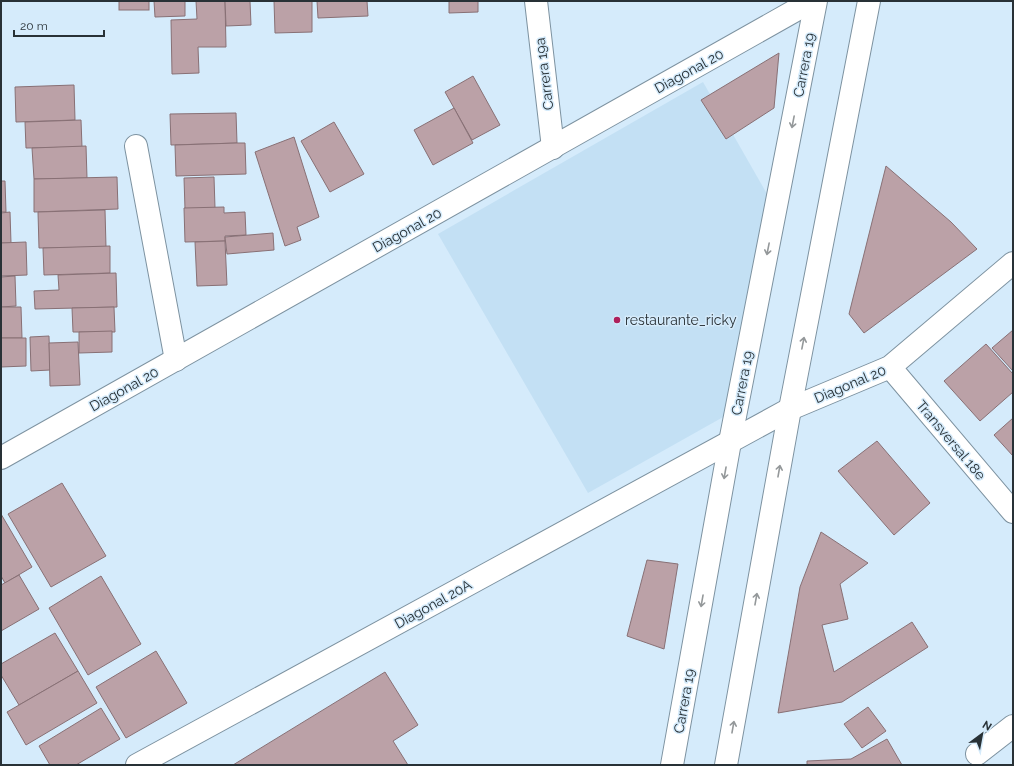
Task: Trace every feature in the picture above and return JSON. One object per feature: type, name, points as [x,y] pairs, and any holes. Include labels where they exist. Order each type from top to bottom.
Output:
[{"type":"street","name":"Carrera 19a","points":[[536,1],[553,148]]},
{"type":"street","name":"Diagonal 20","points":[[1,458],[812,1]]},
{"type":"street","name":"Carrera 19","points":[[672,765],[730,442],[816,1]]},
{"type":"street","points":[[726,765],[790,409],[869,1]]},
{"type":"street","points":[[136,146],[176,360]]},
{"type":"street","name":"Diagonal 20","points":[[730,442],[790,409],[890,367],[1013,263]]},
{"type":"street","name":"Transversal 18e","points":[[890,367],[1013,512]]},
{"type":"street","name":"Diagonal 20A","points":[[137,765],[730,442]]},
{"type":"street","points":[[977,754],[1013,726]]},
{"type":"shaded area","name":"restaurante_ricky","points":[[703,82],[767,194],[725,416],[588,493],[438,234]]},
{"type":"building","points":[[119,1],[149,1],[149,10],[119,10]]},
{"type":"building","points":[[154,1],[185,1],[185,16],[155,17]]},
{"type":"building","points":[[196,1],[225,1],[226,47],[198,47],[199,73],[172,74],[171,20],[197,19]]},
{"type":"building","points":[[225,1],[250,1],[251,25],[226,26]]},
{"type":"building","points":[[274,1],[312,1],[312,32],[275,33]]},
{"type":"building","points":[[317,1],[367,1],[368,16],[318,18]]},
{"type":"building","points":[[449,1],[478,1],[478,12],[449,13]]},
{"type":"building","points":[[779,53],[774,108],[726,139],[701,100]]},
{"type":"building","points":[[473,76],[500,125],[472,140],[445,92]]},
{"type":"building","points":[[74,85],[75,120],[16,122],[15,87]]},
{"type":"building","points":[[454,108],[473,143],[433,165],[414,130]]},
{"type":"building","points":[[236,113],[237,143],[171,145],[170,114]]},
{"type":"building","points":[[81,120],[82,147],[26,148],[25,122]]},
{"type":"building","points":[[334,122],[364,174],[330,192],[301,141]]},
{"type":"building","points":[[294,137],[319,217],[297,227],[301,240],[285,246],[255,152]]},
{"type":"building","points":[[245,143],[246,174],[176,176],[175,145]]},
{"type":"building","points":[[86,146],[87,178],[34,179],[32,148]]},
{"type":"building","points":[[886,166],[951,222],[977,249],[864,333],[849,314]]},
{"type":"building","points":[[117,177],[118,209],[34,212],[34,179]]},
{"type":"building","points":[[214,177],[215,208],[185,209],[184,178]]},
{"type":"building","points":[[1,181],[5,181],[6,212],[1,212]]},
{"type":"building","points":[[224,207],[224,213],[245,212],[246,235],[225,236],[225,241],[185,242],[184,208]]},
{"type":"building","points":[[105,210],[106,247],[39,248],[38,212]]},
{"type":"building","points":[[10,212],[11,243],[1,243],[1,213]]},
{"type":"building","points":[[273,233],[274,250],[227,254],[225,237]]},
{"type":"building","points":[[225,241],[227,285],[197,286],[195,242]]},
{"type":"building","points":[[26,242],[27,275],[1,276],[1,243]]},
{"type":"building","points":[[110,246],[110,273],[44,275],[43,248]]},
{"type":"building","points":[[116,273],[117,307],[35,309],[34,291],[59,290],[58,275]]},
{"type":"building","points":[[15,276],[16,306],[1,307],[1,277]]},
{"type":"building","points":[[1,307],[21,307],[22,338],[1,338]]},
{"type":"building","points":[[114,307],[115,332],[73,332],[72,308]]},
{"type":"building","points":[[1013,330],[1013,371],[992,348]]},
{"type":"building","points":[[112,331],[112,352],[79,353],[79,332]]},
{"type":"building","points":[[49,336],[50,370],[31,371],[30,337]]},
{"type":"building","points":[[1,338],[26,338],[26,366],[1,367]]},
{"type":"building","points":[[78,342],[80,385],[50,386],[49,343]]},
{"type":"building","points":[[986,344],[1013,374],[1013,392],[980,421],[944,381]]},
{"type":"building","points":[[1013,418],[1013,456],[994,435]]},
{"type":"building","points":[[877,441],[930,503],[894,535],[838,471]]},
{"type":"building","points":[[62,483],[106,556],[51,587],[8,514]]},
{"type":"building","points":[[1,514],[32,567],[5,583],[1,576]]},
{"type":"building","points":[[821,532],[868,563],[840,584],[848,619],[822,625],[834,672],[912,622],[928,647],[842,702],[778,713],[800,587]]},
{"type":"building","points":[[647,560],[678,564],[664,649],[627,636]]},
{"type":"building","points":[[19,575],[39,609],[1,631],[1,585]]},
{"type":"building","points":[[101,576],[141,644],[88,675],[49,608]]},
{"type":"building","points":[[55,633],[78,671],[19,705],[1,675],[1,664]]},
{"type":"building","points":[[156,651],[187,703],[126,738],[96,687]]},
{"type":"building","points":[[78,671],[97,703],[26,745],[7,712]]},
{"type":"building","points":[[385,672],[418,725],[393,741],[408,765],[233,765]]},
{"type":"building","points":[[868,707],[886,731],[862,748],[844,724]]},
{"type":"building","points":[[101,708],[120,739],[76,765],[50,765],[39,746]]},
{"type":"building","points":[[887,739],[902,765],[807,765],[807,761],[851,759]]},
{"type":"place","name":"restaurante_ricky","points":[[617,320]]}]
